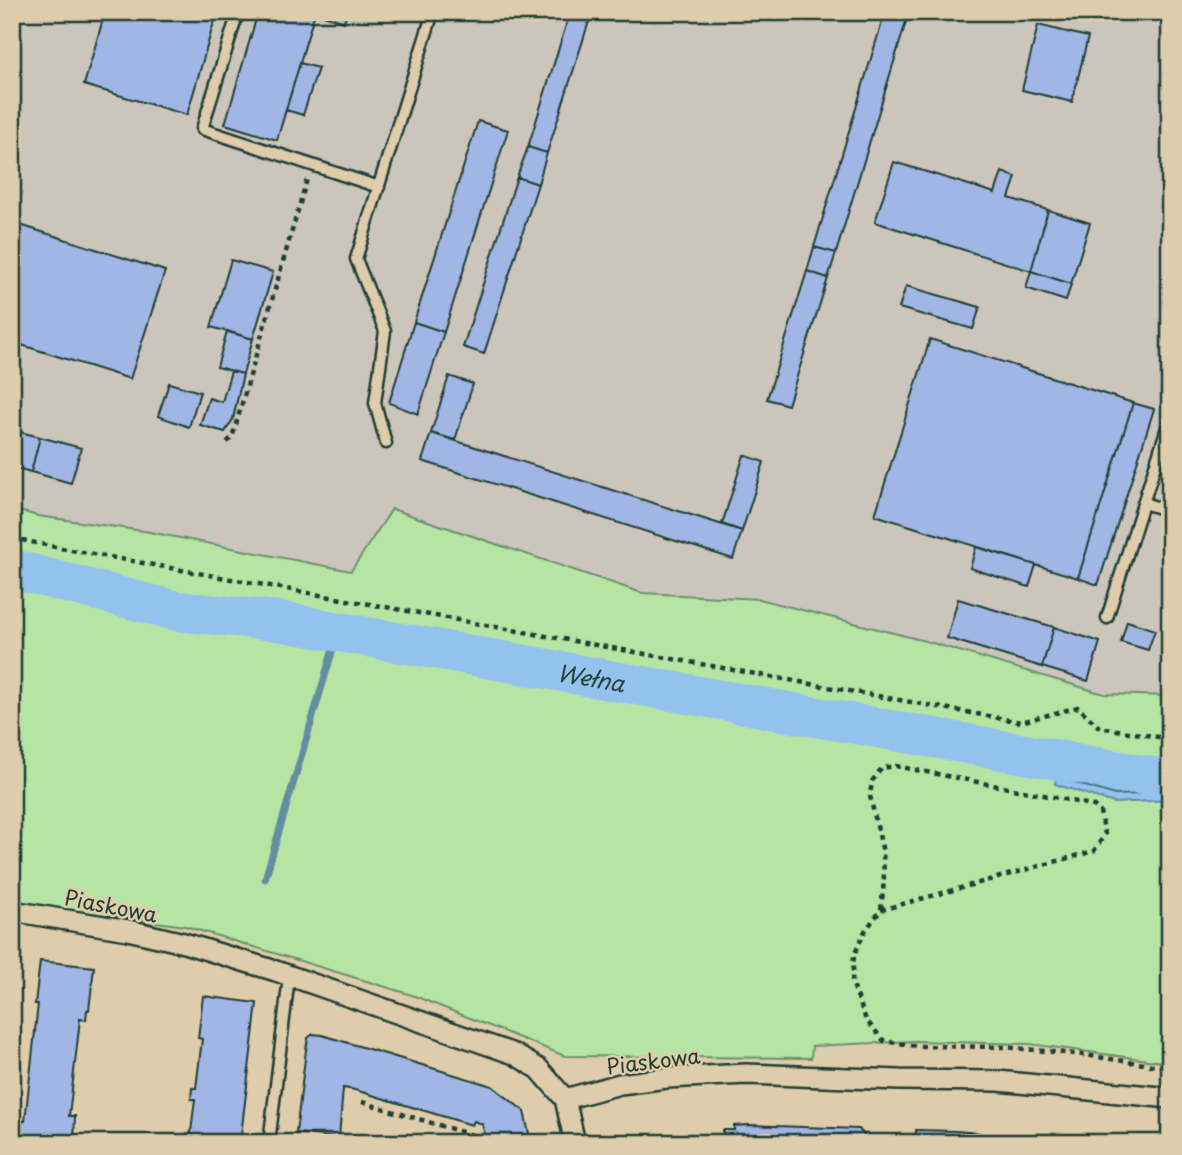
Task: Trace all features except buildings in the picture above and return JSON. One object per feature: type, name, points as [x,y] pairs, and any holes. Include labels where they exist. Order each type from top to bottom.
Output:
[{"type":"street","name":"Piaskowa","points":[[12,911],[115,928],[184,943],[289,976],[514,1054],[539,1069],[565,1099],[620,1084],[667,1078],[746,1074],[998,1081],[1170,1098]]},
{"type":"street","points":[[565,1099],[575,1143]]},
{"type":"lane","points":[[239,12],[202,129],[379,187]]},
{"type":"lane","points":[[386,443],[374,403],[385,331],[356,259],[433,12]]},
{"type":"lane","points":[[1107,618],[1170,418]]},
{"type":"lane","points":[[1143,503],[1170,511]]},
{"type":"lane","points":[[269,1143],[289,976]]},
{"type":"path","points":[[226,442],[232,438],[312,165]]},
{"type":"path","points":[[12,538],[1021,722],[1078,707],[1099,727],[1170,739]]},
{"type":"path","points":[[881,910],[1094,851],[1105,834],[1100,812],[1094,806],[896,766],[882,768],[872,781],[870,796],[883,852],[881,910],[864,931],[853,955],[852,982],[866,1020],[884,1041],[917,1046],[1006,1047],[1164,1067]]},
{"type":"path","points":[[362,1102],[472,1135],[474,1143]]},
{"type":"shaded area","points":[[12,12],[1170,12],[1170,696],[1104,694],[929,642],[759,599],[642,593],[392,509],[351,571],[144,531],[38,516],[12,509]]},
{"type":"green space","points":[[12,509],[38,516],[144,531],[351,571],[392,509],[642,593],[759,599],[929,642],[1104,694],[1170,696],[1170,1063],[1030,1044],[916,1041],[812,1046],[811,1058],[565,1056],[412,995],[185,926],[12,902]]},
{"type":"water","points":[[1061,751],[1170,769],[1170,800],[1114,803],[1055,784]]},
{"type":"waterway","name":"Wełna","points":[[12,569],[176,611],[278,621],[1170,780]]},
{"type":"waterway","points":[[265,879],[338,632]]}]
